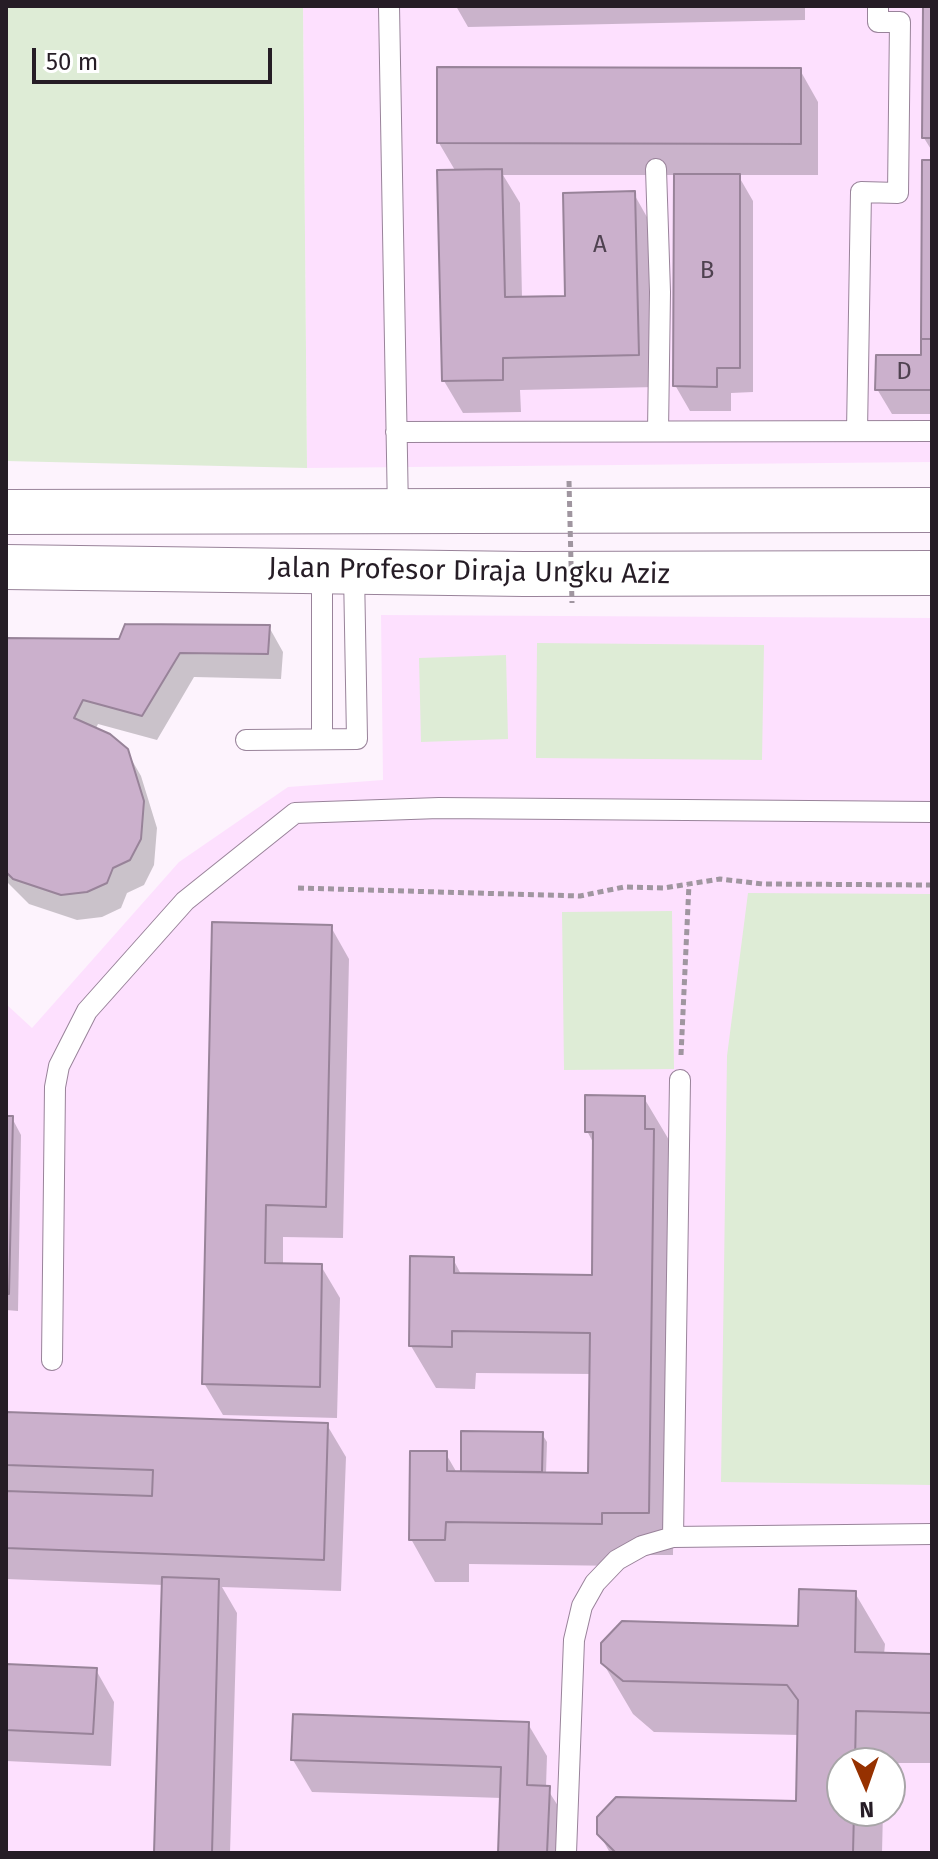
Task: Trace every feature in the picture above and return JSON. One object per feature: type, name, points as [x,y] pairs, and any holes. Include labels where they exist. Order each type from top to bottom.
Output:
[{"type":"main road","points":[[6,494],[198,513]]},
{"type":"main road","name":"Jalan Profesor Diraja Ungku Aziz","points":[[6,512],[932,510]]},
{"type":"main road","name":"Jalan Profesor Diraja Ungku Aziz","points":[[6,567],[932,573]]},
{"type":"lane","points":[[389,6],[398,512]]},
{"type":"lane","points":[[857,431],[861,192],[898,193],[900,22],[878,22],[878,6]]},
{"type":"lane","points":[[656,169],[660,292],[658,431]]},
{"type":"lane","points":[[396,432],[932,431]]},
{"type":"lane","points":[[246,740],[357,739],[338,571]]},
{"type":"lane","points":[[322,739],[338,571]]},
{"type":"lane","points":[[52,1360],[55,1087],[59,1066],[87,1011],[185,901],[295,813],[439,808],[932,812]]},
{"type":"lane","points":[[673,1537],[680,1080]]},
{"type":"lane","points":[[566,1853],[574,1640],[582,1606],[595,1583],[617,1560],[642,1546],[673,1537],[932,1534]]},
{"type":"path","points":[[569,481],[572,603]]},
{"type":"path","points":[[298,888],[580,896],[624,887],[664,888],[720,879],[763,884],[932,885]]},
{"type":"path","points":[[680,1080],[689,884]]},
{"type":"shaded area","points":[[303,6],[932,6],[932,462],[307,468]]},
{"type":"shaded area","points":[[381,615],[932,618],[932,1853],[6,1853],[6,1004],[32,1028],[179,862],[288,787],[383,780]]},
{"type":"green space","points":[[6,6],[303,6],[307,468],[6,461]]},
{"type":"green space","points":[[537,643],[764,645],[762,760],[536,758]]},
{"type":"green space","points":[[506,655],[508,739],[421,742],[419,658]]},
{"type":"green space","points":[[748,893],[932,894],[932,1485],[721,1482],[727,1056]]},
{"type":"green space","points":[[672,911],[674,1069],[564,1070],[562,912]]},
{"type":"building","points":[[923,6],[932,6],[932,138],[922,138]]},
{"type":"building","points":[[437,67],[801,68],[801,144],[437,143]]},
{"type":"building","points":[[922,160],[932,160],[932,339],[921,339]]},
{"type":"building","points":[[502,169],[505,297],[565,296],[563,193],[635,191],[639,355],[503,358],[503,380],[442,381],[437,170]]},
{"type":"building","points":[[674,174],[740,174],[740,368],[717,368],[717,387],[673,386]]},
{"type":"building","points":[[921,339],[932,339],[932,390],[875,390],[876,355],[921,355]]},
{"type":"building","points":[[125,624],[270,625],[268,654],[180,653],[142,716],[83,700],[74,718],[110,734],[128,749],[144,801],[141,839],[130,860],[113,868],[107,883],[87,892],[61,895],[13,879],[6,872],[6,638],[119,639]]},
{"type":"building","points":[[212,922],[332,925],[326,1207],[266,1205],[265,1263],[322,1264],[320,1387],[202,1384]]},
{"type":"building","points":[[585,1095],[645,1096],[645,1129],[654,1129],[649,1513],[602,1513],[602,1524],[446,1522],[445,1540],[409,1540],[410,1451],[447,1451],[447,1471],[588,1473],[590,1333],[452,1331],[452,1347],[409,1346],[410,1256],[454,1257],[454,1273],[592,1275],[593,1132],[585,1132]]},
{"type":"building","points":[[6,1116],[13,1116],[9,1294],[6,1294]]},
{"type":"building","points":[[6,1412],[328,1423],[324,1560],[6,1548],[6,1491],[152,1496],[153,1470],[6,1465]]},
{"type":"building","points":[[461,1431],[543,1432],[542,1472],[461,1471]]},
{"type":"building","points":[[162,1577],[219,1579],[212,1853],[154,1853]]},
{"type":"building","points":[[799,1589],[856,1591],[855,1652],[932,1654],[932,1713],[856,1711],[855,1747],[826,1747],[826,1827],[854,1827],[853,1853],[616,1853],[597,1834],[597,1817],[616,1797],[796,1801],[798,1700],[787,1685],[623,1681],[601,1663],[601,1643],[622,1621],[798,1626]]},
{"type":"building","points":[[6,1664],[97,1668],[93,1734],[6,1730]]},
{"type":"building","points":[[293,1714],[529,1722],[527,1785],[550,1786],[547,1853],[498,1853],[501,1767],[291,1760]]}]
